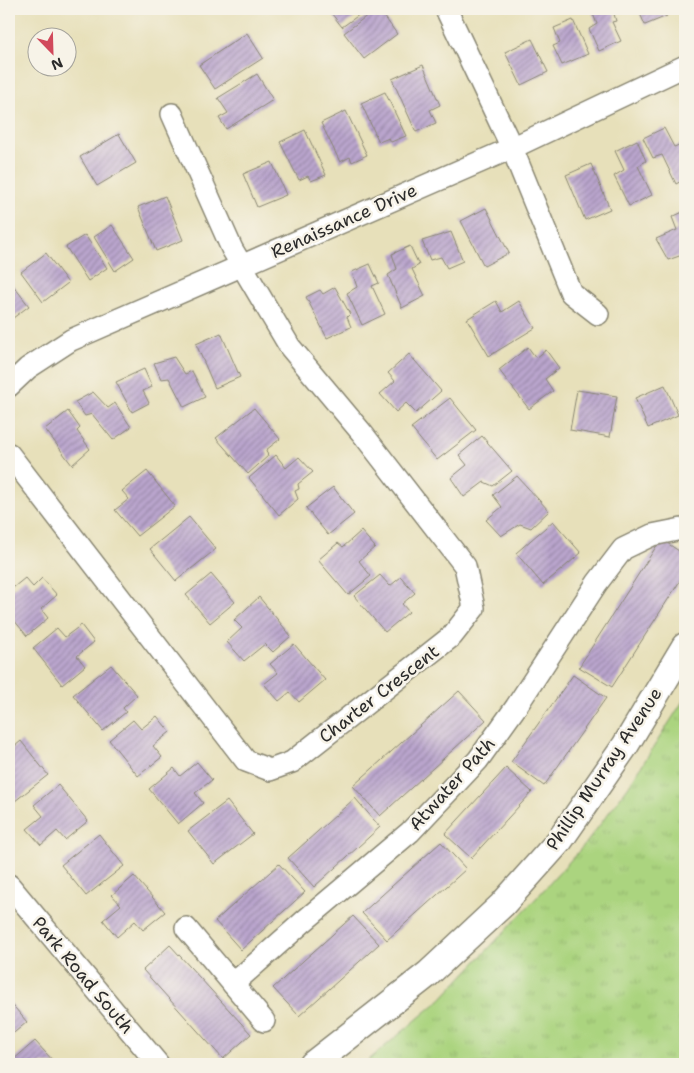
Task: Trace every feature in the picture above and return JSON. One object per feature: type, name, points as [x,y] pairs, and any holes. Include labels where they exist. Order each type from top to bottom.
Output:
[{"type":"main road","name":"Phillip Murray Avenue","points":[[313,1064],[428,974],[502,904],[560,840],[625,746],[685,646]]},
{"type":"street","points":[[446,9],[512,148],[571,293],[598,314]]},
{"type":"street","name":"Renaissance Drive","points":[[9,386],[28,368],[71,340],[512,148],[685,66]]},
{"type":"street","points":[[172,114],[225,236],[243,266]]},
{"type":"street","name":"Charter Crescent","points":[[9,454],[246,761],[270,770],[292,762],[452,636],[474,608],[465,566],[362,433],[290,347],[243,266]]},
{"type":"street","name":"Atwater Path","points":[[233,984],[410,832],[478,760],[516,707],[597,583],[623,549],[652,535],[682,528],[685,531]]},
{"type":"street","name":"Park Road South","points":[[9,885],[158,1064]]},
{"type":"street","points":[[186,928],[264,1021]]},
{"type":"green space","points":[[685,698],[685,1064],[364,1064],[441,999],[587,842],[628,787]]},
{"type":"building","points":[[328,9],[367,9],[342,27]]},
{"type":"building","points":[[376,9],[379,9],[397,34],[364,59],[344,33]]},
{"type":"building","points":[[591,9],[619,9],[620,12],[614,14],[616,21],[612,22],[621,41],[599,51],[589,29],[597,24]]},
{"type":"building","points":[[638,9],[664,9],[667,16],[645,25]]},
{"type":"building","points":[[573,20],[588,54],[562,65],[553,46],[560,43],[554,28]]},
{"type":"building","points":[[247,33],[263,58],[215,89],[199,65]]},
{"type":"building","points":[[532,39],[548,72],[521,85],[505,52]]},
{"type":"building","points":[[423,65],[440,105],[430,110],[436,123],[416,132],[392,79]]},
{"type":"building","points":[[257,74],[273,100],[226,129],[219,118],[228,113],[218,98]]},
{"type":"building","points":[[385,92],[406,136],[391,142],[389,138],[379,142],[361,103]]},
{"type":"building","points":[[346,111],[367,155],[352,162],[350,157],[340,162],[321,123]]},
{"type":"building","points":[[664,128],[674,147],[684,143],[685,145],[685,179],[676,184],[662,155],[653,158],[643,138]]},
{"type":"building","points":[[305,130],[326,175],[311,181],[308,176],[299,180],[280,142]]},
{"type":"building","points":[[119,134],[136,163],[97,186],[80,157]]},
{"type":"building","points":[[637,140],[646,161],[638,166],[652,195],[629,206],[614,176],[624,170],[615,151]]},
{"type":"building","points":[[272,162],[286,195],[257,207],[243,174]]},
{"type":"building","points":[[591,164],[610,209],[585,220],[566,175]]},
{"type":"building","points":[[165,196],[183,240],[156,251],[138,207]]},
{"type":"building","points":[[486,208],[509,253],[484,266],[461,221]]},
{"type":"building","points":[[685,211],[685,254],[668,260],[656,239],[677,230],[672,217]]},
{"type":"building","points":[[112,225],[134,258],[115,271],[94,237]]},
{"type":"building","points":[[451,232],[463,261],[447,268],[441,257],[430,260],[422,241]]},
{"type":"building","points":[[85,235],[107,268],[88,281],[66,247]]},
{"type":"building","points":[[410,246],[419,265],[412,269],[425,296],[402,308],[388,275],[397,269],[392,254]]},
{"type":"building","points":[[46,253],[68,283],[43,302],[21,272]]},
{"type":"building","points":[[370,264],[379,283],[372,286],[385,314],[362,325],[347,293],[357,287],[352,272]]},
{"type":"building","points":[[9,280],[29,306],[9,321]]},
{"type":"building","points":[[335,287],[350,314],[347,317],[351,327],[327,338],[306,297],[320,290],[323,294]]},
{"type":"building","points":[[496,301],[502,312],[519,301],[535,328],[489,356],[467,319]]},
{"type":"building","points":[[221,333],[240,377],[215,388],[196,344]]},
{"type":"building","points":[[528,347],[536,358],[546,350],[559,368],[545,379],[553,391],[529,409],[499,370]]},
{"type":"building","points":[[409,354],[441,391],[416,413],[406,403],[396,412],[380,394],[395,381],[388,373]]},
{"type":"building","points":[[174,357],[185,374],[192,371],[205,397],[184,407],[169,378],[161,379],[154,363]]},
{"type":"building","points":[[144,369],[152,387],[143,391],[149,403],[132,412],[116,382]]},
{"type":"building","points":[[665,385],[678,415],[648,428],[635,398]]},
{"type":"building","points":[[577,390],[617,396],[610,437],[570,430]]},
{"type":"building","points":[[93,392],[108,408],[115,403],[131,427],[113,440],[92,414],[85,416],[75,402]]},
{"type":"building","points":[[450,398],[476,430],[437,460],[411,428]]},
{"type":"building","points":[[254,408],[280,439],[266,450],[268,456],[248,474],[216,438]]},
{"type":"building","points":[[68,411],[80,428],[77,431],[90,449],[72,465],[45,429]]},
{"type":"building","points":[[482,436],[512,471],[493,486],[484,482],[464,497],[451,478],[467,465],[459,455]]},
{"type":"building","points":[[276,455],[286,468],[299,457],[313,472],[298,484],[299,489],[295,491],[298,499],[279,515],[249,478]]},
{"type":"building","points":[[147,471],[175,506],[137,536],[115,510],[129,499],[122,491]]},
{"type":"building","points":[[517,476],[549,511],[531,528],[520,524],[501,536],[486,520],[502,507],[493,495]]},
{"type":"building","points":[[333,487],[354,514],[328,535],[306,508]]},
{"type":"building","points":[[189,517],[216,549],[176,581],[150,549]]},
{"type":"building","points":[[553,521],[581,553],[543,585],[516,553]]},
{"type":"building","points":[[361,531],[375,547],[359,561],[371,576],[348,595],[318,560],[338,543],[343,547]]},
{"type":"building","points":[[661,539],[685,555],[685,573],[612,687],[579,667]]},
{"type":"building","points":[[211,574],[235,602],[210,623],[186,595]]},
{"type":"building","points":[[380,575],[390,586],[401,577],[415,593],[402,604],[409,612],[385,632],[354,596]]},
{"type":"building","points":[[25,578],[33,587],[42,578],[57,595],[41,609],[48,618],[27,636],[9,614],[9,591]]},
{"type":"building","points":[[259,597],[291,636],[273,652],[265,644],[244,661],[227,642],[242,628],[234,620]]},
{"type":"building","points":[[81,625],[94,642],[77,656],[85,666],[62,685],[33,648],[57,628],[65,637]]},
{"type":"building","points":[[294,644],[325,680],[299,702],[290,692],[279,701],[264,684],[278,673],[270,664]]},
{"type":"building","points":[[111,665],[137,695],[123,708],[126,712],[103,731],[73,695]]},
{"type":"building","points":[[573,675],[606,698],[544,786],[511,762]]},
{"type":"building","points":[[459,691],[486,720],[380,816],[353,786]]},
{"type":"building","points":[[157,716],[170,732],[153,746],[162,757],[138,776],[109,740],[133,720],[141,729]]},
{"type":"building","points":[[21,741],[48,775],[10,805],[9,751]]},
{"type":"building","points":[[197,762],[212,780],[195,793],[203,803],[178,824],[149,789],[174,768],[180,776]]},
{"type":"building","points":[[506,768],[532,792],[471,858],[445,834]]},
{"type":"building","points":[[58,785],[88,821],[65,840],[57,831],[41,845],[27,829],[43,816],[34,805]]},
{"type":"building","points":[[355,798],[380,827],[314,887],[288,858]]},
{"type":"building","points":[[227,801],[253,834],[214,864],[188,831]]},
{"type":"building","points":[[99,834],[124,866],[86,896],[61,865]]},
{"type":"building","points":[[441,842],[466,869],[387,940],[362,913]]},
{"type":"building","points":[[279,864],[305,892],[241,950],[215,921]]},
{"type":"building","points":[[134,876],[165,912],[143,930],[135,921],[117,937],[103,920],[121,905],[112,895]]},
{"type":"building","points":[[353,916],[379,944],[299,1016],[273,988]]},
{"type":"building","points":[[170,945],[251,1034],[223,1059],[143,970]]},
{"type":"building","points":[[9,1001],[27,1022],[9,1037]]},
{"type":"building","points":[[35,1041],[56,1064],[16,1064],[13,1060]]}]
